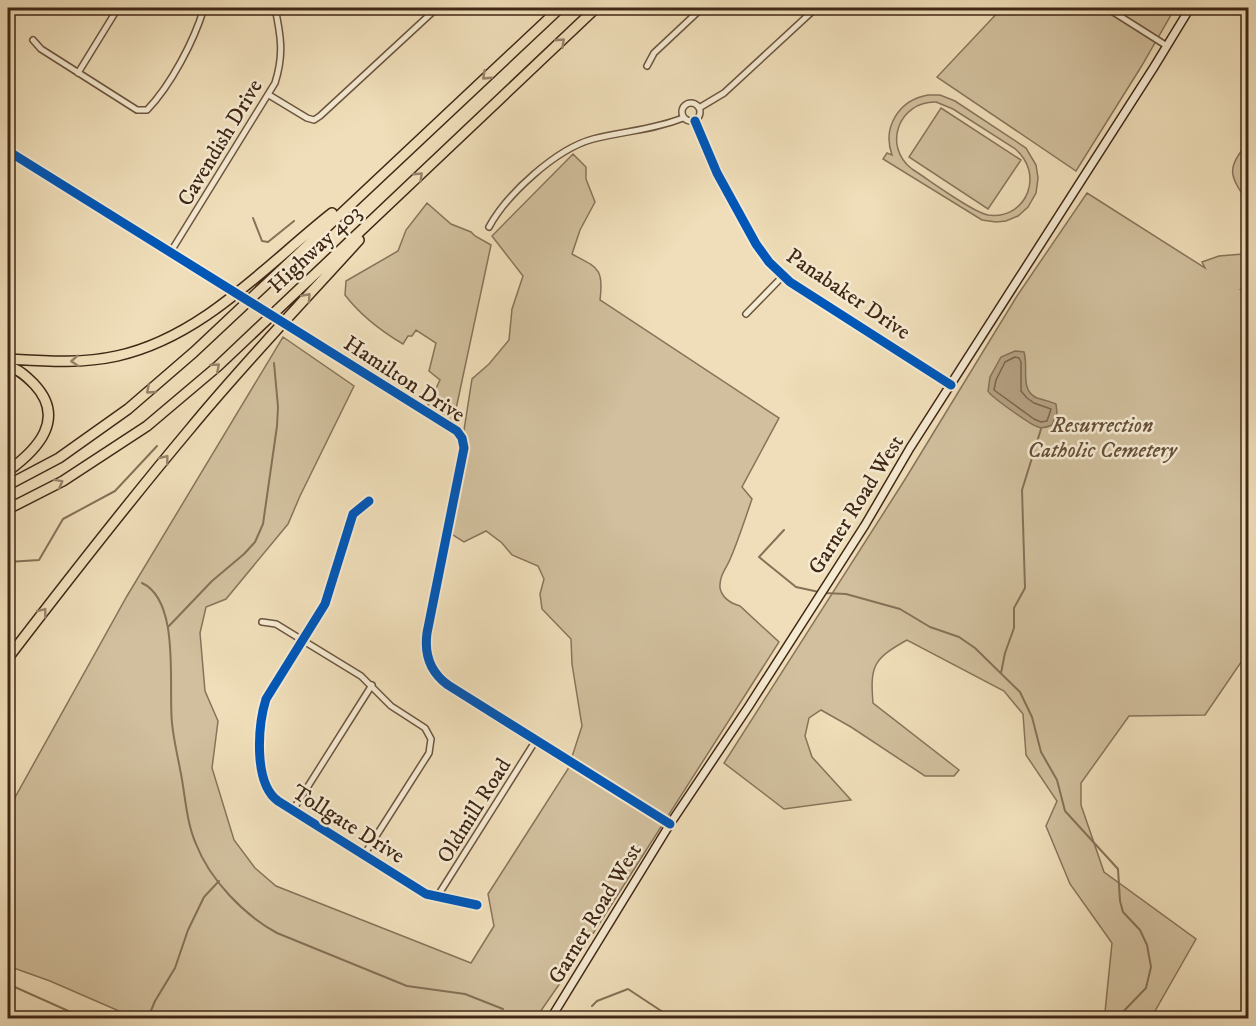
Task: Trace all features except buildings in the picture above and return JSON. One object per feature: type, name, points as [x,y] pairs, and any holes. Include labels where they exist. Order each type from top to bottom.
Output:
[{"type":"highway","points":[[8,358],[71,362],[117,356],[165,340],[190,327],[247,285],[377,178],[560,8]]},
{"type":"highway","name":"Highway 403","points":[[8,509],[63,481],[147,426],[218,366],[596,8]]},
{"type":"highway","name":"Highway 403","points":[[8,485],[59,458],[128,409],[194,352],[377,178]]},
{"type":"highway","points":[[8,658],[189,429],[404,190]]},
{"type":"highway","points":[[8,367],[34,384],[44,396],[48,410],[46,431],[37,446],[8,471]]},
{"type":"main road","name":"Garner Road West","points":[[551,1018],[670,824],[865,525],[1190,8]]},
{"type":"street","points":[[78,73],[118,8]]},
{"type":"street","points":[[33,40],[41,49],[137,110],[147,110],[161,92],[191,42],[204,8]]},
{"type":"street","points":[[226,8],[242,10],[270,8]]},
{"type":"street","name":"Cavendish Drive","points":[[170,253],[269,95],[281,64],[282,48],[275,8]]},
{"type":"street","points":[[269,95],[314,120],[436,8]]},
{"type":"street","points":[[647,66],[654,53],[702,8]]},
{"type":"street","points":[[699,108],[724,93],[816,8]]},
{"type":"street","points":[[912,8],[929,8]]},
{"type":"street","points":[[1107,8],[1167,46]]},
{"type":"street","points":[[692,103],[699,108],[700,114],[695,121],[690,122],[684,118],[682,110],[686,105],[692,103]]},
{"type":"street","points":[[489,227],[502,206],[564,151],[595,138],[647,130],[684,118]]},
{"type":"street","name":"Panabaker Drive","points":[[695,121],[717,172],[756,244],[783,276],[951,385]]},
{"type":"street","name":"Hamilton Drive","points":[[8,151],[448,425],[462,438],[464,448],[426,639],[427,654],[436,674],[445,682],[670,824]]},
{"type":"street","points":[[746,314],[783,276]]},
{"type":"street","name":"Tollgate Drive","points":[[369,501],[353,514],[325,604],[266,699],[262,715],[260,764],[268,793],[293,810],[426,894],[477,905]]},
{"type":"street","points":[[262,622],[276,624],[303,639],[372,685],[391,706],[425,728],[430,736],[429,753],[364,855]]},
{"type":"street","points":[[293,810],[372,685]]},
{"type":"street","name":"Oldmill Road","points":[[437,897],[536,740]]},
{"type":"green space","points":[[1002,8],[1175,8],[1076,171],[937,77]]},
{"type":"green space","points":[[940,95],[955,101],[1026,148],[1036,165],[1038,178],[1036,193],[1028,207],[1018,216],[1006,221],[982,220],[883,159],[887,153],[892,155],[889,135],[895,116],[901,109],[918,98]],"holes":[[[936,102],[953,109],[1014,148],[1023,158],[1029,169],[1028,192],[1013,210],[1002,215],[981,213],[912,169],[903,159],[898,149],[897,137],[904,117],[912,109],[923,104]]]},
{"type":"green space","points":[[941,108],[1021,160],[988,209],[909,157]]},
{"type":"green space","points":[[1248,142],[1248,203],[1234,178],[1233,166]]},
{"type":"green space","points":[[573,154],[586,167],[586,179],[595,202],[580,230],[572,254],[597,270],[601,281],[600,300],[779,418],[742,487],[752,499],[734,550],[722,575],[720,588],[727,600],[740,606],[779,642],[578,957],[536,1018],[209,1018],[195,1014],[180,1018],[135,1018],[50,981],[8,966],[8,810],[127,596],[283,337],[354,386],[288,524],[226,599],[206,607],[200,633],[205,691],[218,721],[212,768],[234,840],[255,868],[276,886],[471,963],[494,926],[488,894],[568,769],[582,726],[572,664],[571,639],[542,609],[540,594],[544,579],[538,566],[512,555],[502,543],[486,531],[464,542],[448,532],[472,379],[489,364],[509,340],[512,309],[523,276],[492,236]]},
{"type":"green space","name":"Resurrection Catholic Cemetery","points":[[1087,193],[1205,268],[1202,262],[1219,256],[1243,254],[1248,245],[1248,290],[1241,290],[1248,295],[1248,652],[1205,715],[1129,716],[1081,783],[1081,805],[1104,872],[1196,939],[1151,1018],[1101,1018],[1105,1012],[1112,943],[1070,884],[1046,826],[1057,801],[1026,755],[1023,714],[1004,691],[907,640],[887,653],[876,665],[872,680],[873,703],[959,770],[954,776],[925,776],[821,710],[809,718],[805,736],[812,757],[851,800],[784,809],[724,763],[904,481],[1017,296]]},
{"type":"green space","points":[[427,203],[451,224],[471,232],[491,245],[453,423],[427,407],[440,380],[429,371],[436,343],[416,330],[403,344],[372,323],[345,295],[346,281],[398,251],[406,230]]},
{"type":"water","points":[[1015,351],[1024,352],[1026,384],[1031,394],[1056,404],[1057,413],[1052,425],[1042,428],[1034,425],[988,391],[990,377],[1001,357]]},
{"type":"waterway","points":[[253,218],[262,241],[268,242],[294,221]]},
{"type":"waterway","points":[[168,627],[212,581],[244,554],[255,542],[263,524],[277,426],[278,407],[274,363]]},
{"type":"waterway","points":[[1001,673],[1014,628],[1014,608],[1025,588],[1022,490],[1041,429]]},
{"type":"waterway","points":[[8,562],[39,560],[63,519],[115,491],[157,446]]},
{"type":"waterway","points":[[784,530],[759,557],[796,587],[819,592]]},
{"type":"waterway","points":[[142,583],[154,593],[163,608],[168,626],[172,723],[193,837],[210,871],[229,895],[252,917],[277,933],[407,986],[465,994],[503,1009]]},
{"type":"waterway","points":[[824,593],[846,594],[900,609],[930,627],[959,637],[975,648],[1020,692],[1032,717],[1041,752],[1057,780],[1065,811],[1118,869],[1123,912],[1140,930],[1147,945],[1151,967],[1146,988],[1117,1018]]},
{"type":"waterway","points":[[148,1018],[155,1001],[175,968],[188,930],[204,897],[219,881]]},
{"type":"waterway","points":[[8,984],[84,1018]]},
{"type":"waterway","points":[[592,1006],[597,1001],[628,989],[672,1018]]},
{"type":"cycle path","points":[[695,121],[717,173],[756,244],[769,262],[790,282],[951,385]]},
{"type":"cycle path","points":[[8,151],[457,431],[462,438],[464,448],[427,633],[426,649],[433,669],[448,685],[670,824]]},
{"type":"cycle path","points":[[369,501],[353,514],[325,604],[266,699],[260,738],[264,781],[270,793],[278,801],[426,894],[477,905]]}]
